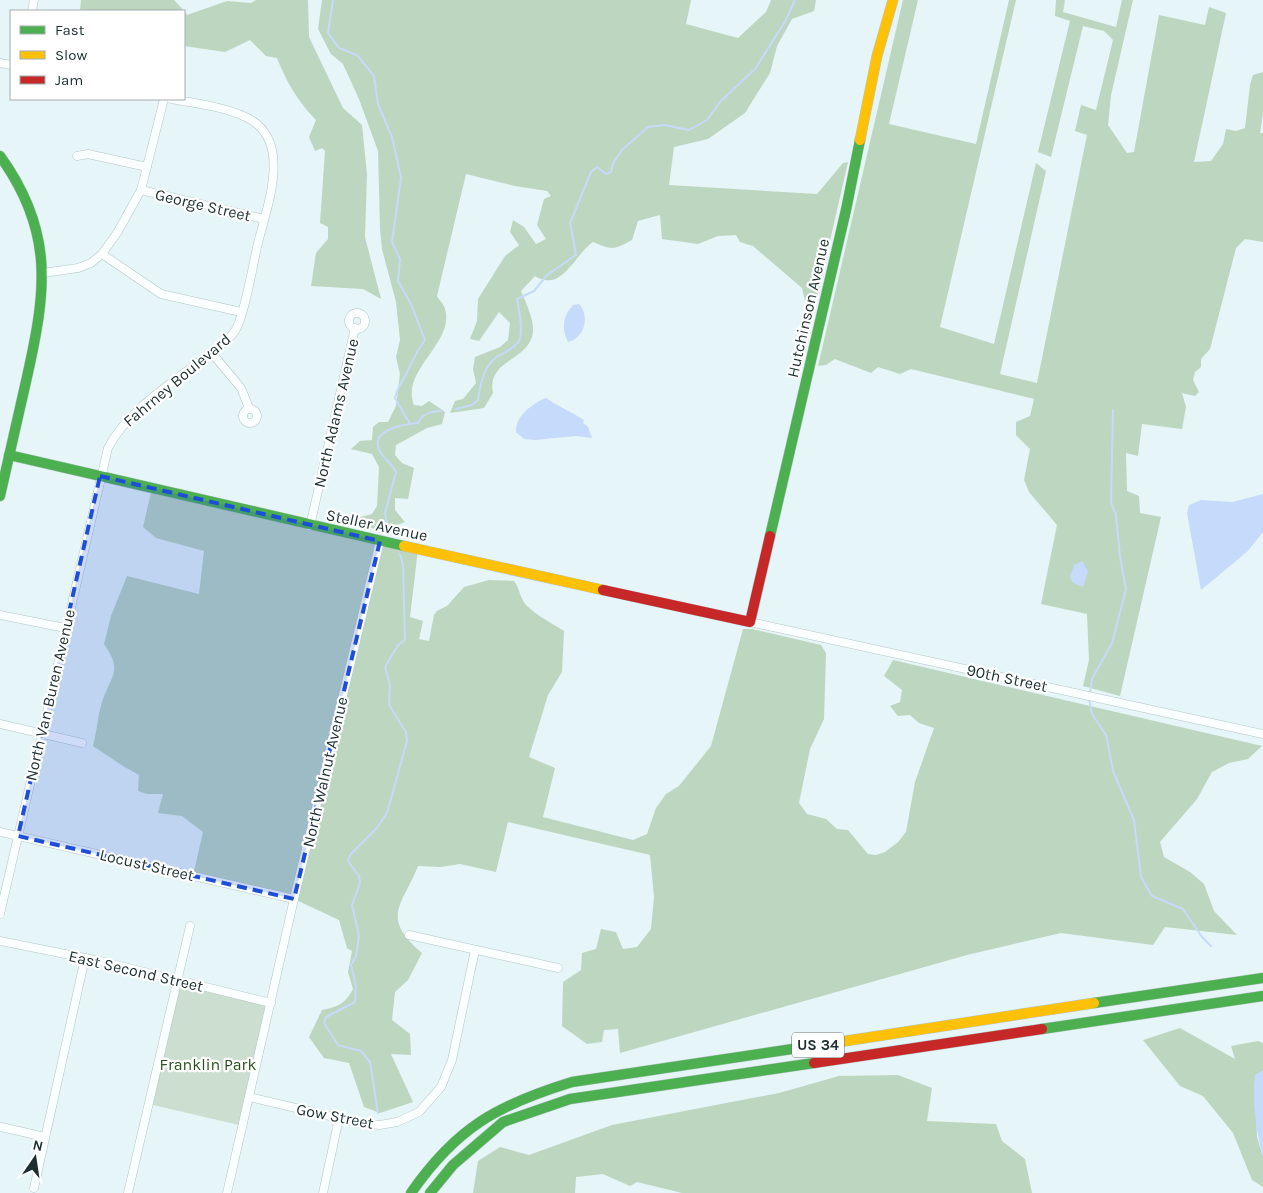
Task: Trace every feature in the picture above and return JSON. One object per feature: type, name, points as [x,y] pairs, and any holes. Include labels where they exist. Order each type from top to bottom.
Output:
[{"type":"main road","name":"Hutchinson Avenue","points":[[750,622],[844,220],[877,56],[893,0]]},
{"type":"main road","points":[[0,156],[3,168],[23,194],[34,221],[40,243],[43,273],[38,323],[5,454],[0,496]]},
{"type":"main road","name":"Steller Avenue","points":[[5,454],[380,542],[750,622]]},
{"type":"main road","name":"US 34","points":[[410,1193],[422,1175],[452,1141],[490,1112],[530,1094],[572,1082],[1263,978]]},
{"type":"main road","name":"US 34","points":[[430,1193],[453,1165],[503,1122],[570,1099],[1263,996]]},
{"type":"street","points":[[43,273],[78,268],[91,263],[102,254],[117,233],[141,190],[164,100]]},
{"type":"street","name":"Fahrney Boulevard","points":[[100,476],[108,448],[116,433],[142,408],[235,331],[274,174],[274,154],[270,141],[254,123],[240,114],[176,100]]},
{"type":"street","points":[[77,156],[88,154],[147,167]]},
{"type":"street","name":"George Street","points":[[141,190],[264,219]]},
{"type":"street","points":[[102,254],[161,294],[241,312]]},
{"type":"street","name":"North Adams Avenue","points":[[310,526],[355,328]]},
{"type":"street","points":[[211,352],[241,388],[249,408]]},
{"type":"street","name":"North Van Buren Avenue","points":[[0,914],[100,476]]},
{"type":"street","name":"North Walnut Avenue","points":[[227,1193],[294,899],[380,542]]},
{"type":"street","points":[[0,615],[66,628]]},
{"type":"street","name":"90th Street","points":[[750,622],[1263,734]]},
{"type":"street","points":[[0,724],[82,743]]},
{"type":"street","name":"Locust Street","points":[[0,832],[294,899]]},
{"type":"street","points":[[128,1193],[190,926]]},
{"type":"street","points":[[409,935],[558,968]]},
{"type":"street","name":"East Second Street","points":[[0,941],[85,958],[271,1003]]},
{"type":"street","name":"Gow Street","points":[[250,1097],[359,1123],[380,1125],[397,1122],[419,1112],[441,1088],[455,1046],[475,950]]},
{"type":"street","points":[[34,1188],[85,958]]},
{"type":"street","points":[[323,1193],[338,1118]]},
{"type":"street","points":[[1,1127],[45,1137]]},
{"type":"highlighted area","points":[[100,476],[380,541],[294,899],[18,836]]},
{"type":"green space","points":[[81,0],[174,0],[183,10],[80,10]]},
{"type":"green space","points":[[256,0],[308,0],[309,37],[343,108],[362,125],[367,174],[365,237],[381,299],[363,289],[311,286],[316,253],[328,239],[328,227],[320,223],[325,151],[322,148],[315,151],[309,137],[316,120],[293,91],[277,58],[266,56],[250,40],[225,52],[185,46],[185,12],[187,15],[227,1],[251,3]]},
{"type":"green space","points":[[322,0],[691,0],[686,24],[738,38],[766,12],[771,0],[816,0],[814,11],[792,19],[777,46],[770,73],[745,113],[708,139],[674,147],[669,185],[817,194],[843,163],[848,162],[814,311],[805,301],[802,288],[753,246],[740,242],[736,235],[718,236],[698,244],[662,239],[660,215],[638,221],[632,240],[613,248],[593,242],[560,276],[553,280],[544,280],[535,276],[521,291],[532,322],[533,332],[530,342],[517,356],[496,373],[493,382],[493,393],[484,408],[450,413],[455,401],[463,399],[476,383],[473,369],[475,357],[500,347],[508,340],[510,323],[499,312],[479,341],[470,339],[477,321],[478,299],[505,256],[519,245],[510,232],[513,220],[524,227],[536,244],[546,239],[537,225],[544,199],[551,196],[547,191],[515,186],[466,174],[437,296],[444,307],[446,321],[436,345],[414,380],[412,392],[414,405],[422,406],[429,401],[445,412],[442,424],[427,428],[396,445],[395,455],[402,463],[414,468],[408,499],[395,498],[395,510],[405,522],[385,530],[356,526],[360,517],[372,514],[377,506],[379,467],[372,454],[351,449],[360,441],[372,440],[373,427],[379,422],[388,422],[396,406],[400,374],[396,357],[400,340],[396,302],[382,249],[378,151],[359,99],[343,64],[331,54],[318,29]]},
{"type":"green space","points":[[903,0],[918,0],[889,124],[976,144],[1009,0],[1016,0],[940,327],[994,344],[1036,163],[1046,171],[1000,374],[1037,383],[1087,135],[1075,131],[1081,105],[1096,110],[1113,40],[1104,31],[1083,26],[1051,157],[1038,152],[1070,21],[1055,16],[1056,0],[1065,0],[1063,12],[1116,27],[1122,0],[1133,0],[1111,95],[1108,125],[1127,153],[1134,152],[1159,15],[1205,25],[1209,7],[1226,13],[1194,162],[1211,161],[1223,144],[1226,129],[1236,131],[1245,128],[1253,75],[1263,72],[1263,114],[1260,133],[1263,133],[1263,242],[1245,239],[1236,248],[1210,349],[1201,359],[1201,367],[1195,372],[1193,380],[1199,392],[1195,396],[1182,393],[1186,407],[1182,429],[1142,424],[1138,456],[1126,453],[1127,491],[1139,496],[1140,513],[1161,517],[1120,696],[1083,686],[1089,660],[1087,614],[1041,604],[1057,525],[1029,492],[1024,480],[1030,449],[1016,435],[1016,422],[1030,416],[1034,399],[911,369],[900,374],[878,367],[871,373],[835,359],[826,365],[818,366]]},
{"type":"green space","points":[[152,488],[418,549],[410,617],[423,621],[419,639],[429,641],[434,615],[437,611],[447,606],[464,587],[489,580],[514,581],[523,600],[531,610],[564,631],[562,672],[548,695],[529,757],[555,768],[543,817],[633,840],[647,834],[656,808],[666,794],[679,786],[711,746],[743,629],[752,629],[821,645],[826,653],[824,719],[810,749],[799,803],[807,814],[826,819],[837,829],[848,830],[868,854],[876,855],[885,852],[898,842],[906,832],[915,782],[934,728],[919,723],[910,715],[898,716],[890,706],[900,702],[902,690],[884,676],[893,660],[1262,746],[1248,759],[1229,763],[1212,772],[1197,799],[1160,842],[1164,857],[1190,872],[1204,884],[1214,911],[1237,935],[1165,927],[1153,945],[1061,933],[967,955],[620,1053],[618,1029],[604,1030],[602,1042],[587,1044],[562,1026],[563,982],[581,970],[582,953],[596,949],[601,929],[616,932],[623,949],[637,947],[651,929],[654,897],[650,855],[508,822],[496,872],[460,864],[440,867],[418,866],[401,902],[398,920],[401,930],[409,941],[422,953],[408,980],[395,992],[392,1020],[410,1034],[411,1055],[391,1054],[413,1102],[380,1113],[364,1107],[349,1063],[324,1058],[309,1037],[322,1010],[340,1004],[353,989],[348,972],[352,951],[347,948],[339,920],[294,899],[193,876],[203,832],[182,816],[158,813],[163,794],[147,794],[138,791],[139,775],[93,746],[101,704],[114,671],[113,660],[104,644],[111,616],[127,576],[199,594],[204,551],[156,538],[143,527]]},
{"type":"green space","name":"Franklin Park","points":[[178,980],[271,1003],[243,1126],[149,1104]]},
{"type":"green space","points":[[1180,1028],[1235,1059],[1231,1046],[1258,1041],[1263,1043],[1263,1071],[1255,1075],[1257,1137],[1263,1157],[1263,1187],[1252,1180],[1233,1133],[1203,1096],[1180,1086],[1143,1040]]},
{"type":"green space","points":[[898,1075],[932,1088],[927,1121],[996,1124],[1002,1141],[1025,1159],[1032,1193],[682,1193],[637,1182],[630,1186],[603,1174],[576,1177],[575,1193],[473,1193],[478,1161],[500,1147],[529,1155],[612,1125],[779,1093],[839,1076]]},
{"type":"water","points":[[579,304],[584,314],[584,326],[574,340],[568,342],[564,332],[565,318],[573,305]]},
{"type":"water","points":[[546,398],[584,420],[583,423],[588,427],[592,438],[576,436],[535,440],[524,439],[516,432],[518,421],[526,411]]},
{"type":"water","points":[[1263,494],[1263,532],[1248,551],[1201,590],[1187,513],[1189,505],[1201,500],[1232,502]]},
{"type":"water","points":[[1082,561],[1088,571],[1083,587],[1073,583],[1070,577],[1074,565]]},
{"type":"water","points":[[1263,1071],[1263,1157],[1258,1137],[1254,1095],[1255,1075]]},
{"type":"waterway","points":[[333,0],[328,33],[339,48],[357,55],[374,76],[378,104],[392,137],[401,178],[392,242],[400,259],[398,281],[411,304],[425,340],[414,357],[395,398],[410,424]]},
{"type":"waterway","points":[[456,409],[472,405],[478,400],[482,378],[487,368],[493,360],[518,342],[521,328],[517,299],[534,291],[547,275],[576,255],[570,223],[591,172],[597,167],[606,174],[611,172],[613,163],[622,150],[648,127],[664,125],[689,130],[707,120],[721,101],[755,69],[786,20],[795,0]]},
{"type":"waterway","points":[[1090,693],[1092,679],[1112,643],[1126,589],[1120,557],[1116,515],[1111,502],[1113,410]]},
{"type":"waterway","points":[[388,527],[385,513],[396,472],[381,453],[378,445],[379,439],[389,430],[418,423],[422,417],[441,411]]},
{"type":"waterway","points":[[378,1113],[370,1062],[361,1051],[338,1045],[324,1023],[326,1017],[355,1002],[356,986],[351,965],[356,957],[359,936],[352,905],[360,883],[359,876],[348,861],[350,855],[377,828],[387,813],[407,741],[406,732],[389,705],[390,686],[385,667],[398,645],[405,640],[403,565],[400,554]]},
{"type":"waterway","points":[[1089,698],[1092,714],[1106,735],[1113,771],[1134,820],[1141,877],[1152,896],[1183,909],[1202,937],[1211,946]]},
{"type":"traffic: fast","points":[[770,536],[846,210],[860,140]]},
{"type":"traffic: fast","points":[[0,156],[18,184],[30,211],[38,237],[41,263],[39,317],[34,346],[0,496]]},
{"type":"traffic: fast","points":[[9,455],[404,546]]},
{"type":"traffic: fast","points":[[1094,1003],[1263,978]]},
{"type":"traffic: fast","points":[[1042,1029],[1263,996]]},
{"type":"traffic: fast","points":[[411,1193],[445,1151],[462,1135],[500,1110],[545,1091],[572,1082],[819,1045]]},
{"type":"traffic: fast","points":[[430,1193],[453,1165],[503,1122],[570,1099],[814,1063]]},
{"type":"traffic: slow","points":[[860,140],[877,56],[893,0]]},
{"type":"traffic: slow","points":[[404,546],[603,590]]},
{"type":"traffic: slow","points":[[819,1045],[1094,1003]]},
{"type":"traffic: jam","points":[[603,590],[750,622],[770,536]]},
{"type":"traffic: jam","points":[[814,1063],[1042,1029]]}]
